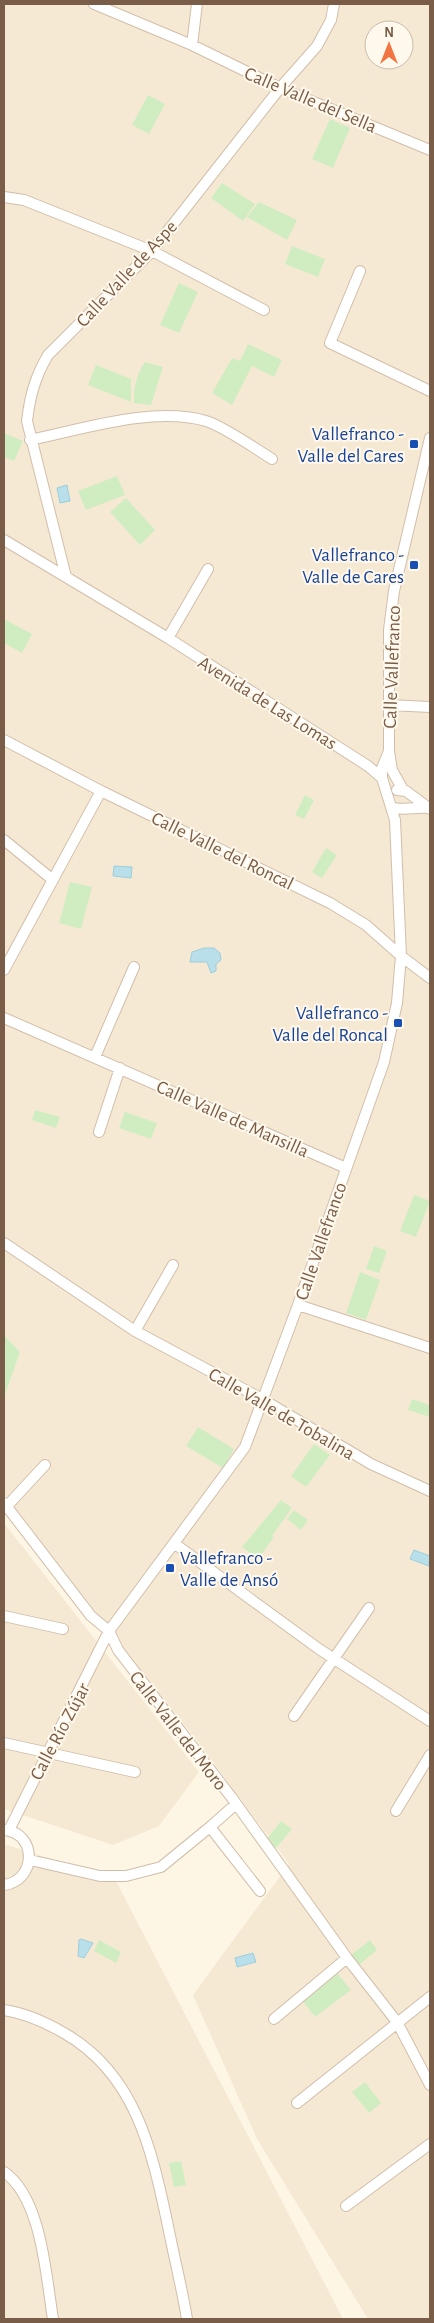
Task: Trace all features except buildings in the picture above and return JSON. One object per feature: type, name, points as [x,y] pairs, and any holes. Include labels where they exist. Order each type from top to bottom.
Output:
[{"type":"street","name":"Calle Valle del Sella","points":[[94,4],[192,45],[280,88],[430,150]]},
{"type":"street","points":[[192,45],[197,4]]},
{"type":"street","name":"Calle Valle de Aspe","points":[[66,577],[30,440],[27,421],[36,375],[48,355],[152,251],[280,88],[317,46],[331,20],[334,4]]},
{"type":"street","points":[[4,197],[24,200],[152,251],[264,310]]},
{"type":"street","points":[[360,271],[330,343],[430,391]]},
{"type":"street","points":[[30,440],[107,423],[150,417],[185,417],[208,422],[272,459]]},
{"type":"street","name":"Calle Vallefranco","points":[[109,1631],[245,1447],[298,1305],[384,1062],[397,1003],[401,956],[395,820],[385,772],[389,751],[389,630],[394,591],[430,438]]},
{"type":"street","name":"Avenida de Las Lomas","points":[[4,540],[168,638],[368,766],[385,772]]},
{"type":"street","points":[[168,638],[208,569]]},
{"type":"street","points":[[389,705],[430,707]]},
{"type":"street","name":"Calle Valle del Roncal","points":[[4,740],[330,903],[366,925],[401,956],[430,978]]},
{"type":"street","name":"Calle Vallefranco","points":[[385,772],[404,790]]},
{"type":"street","points":[[4,970],[101,790]]},
{"type":"street","points":[[404,790],[410,798],[408,807]]},
{"type":"street","points":[[404,790],[430,808],[408,807],[400,810],[390,802],[394,791],[404,790]]},
{"type":"street","points":[[4,840],[53,880]]},
{"type":"street","points":[[95,1057],[134,967]]},
{"type":"street","name":"Calle Valle de Mansilla","points":[[4,1018],[346,1168]]},
{"type":"street","points":[[99,1132],[120,1068]]},
{"type":"street","name":"Calle Valle de Tobalina","points":[[4,1243],[135,1331],[262,1399],[371,1464],[430,1491]]},
{"type":"street","points":[[135,1331],[173,1265]]},
{"type":"street","points":[[298,1305],[430,1348]]},
{"type":"street","name":"Calle Valle del Moro","points":[[45,1465],[5,1504],[91,1616],[109,1631],[118,1650],[236,1804],[347,1958],[397,2022],[430,2085]]},
{"type":"street","points":[[175,1544],[334,1659],[430,1721]]},
{"type":"street","points":[[294,1716],[369,1608]]},
{"type":"street","points":[[4,1616],[63,1629]]},
{"type":"street","name":"Calle Río Zújar","points":[[7,1830],[109,1631]]},
{"type":"street","points":[[4,1743],[135,1772]]},
{"type":"street","points":[[396,1811],[430,1755]]},
{"type":"street","points":[[30,1860],[100,1876],[126,1876],[161,1866],[210,1828],[236,1804]]},
{"type":"street","points":[[210,1828],[260,1891]]},
{"type":"street","points":[[4,1885],[19,1879],[24,1874],[30,1860],[29,1850],[25,1841],[7,1830]]},
{"type":"street","points":[[274,2019],[347,1958]]},
{"type":"street","points":[[297,2103],[430,1997]]},
{"type":"street","points":[[4,2010],[44,2022],[80,2042],[106,2066],[131,2101],[154,2160],[187,2319]]},
{"type":"street","points":[[346,2206],[430,2144]]},
{"type":"street","points":[[4,2172],[20,2187],[36,2220],[53,2319]]},
{"type":"shaded area","points":[[4,4],[430,4],[430,2319],[368,2319],[257,2139],[193,1995],[289,1864],[210,1758],[4,1494],[4,1398],[20,1352],[4,1335]]},
{"type":"shaded area","points":[[4,1523],[199,1772],[159,1826],[113,1845],[4,1809]]},
{"type":"shaded area","points":[[4,1844],[115,1879],[343,2319],[4,2319]]},
{"type":"green space","points":[[148,95],[165,104],[149,134],[132,125]]},
{"type":"green space","points":[[330,119],[350,128],[333,168],[312,159]]},
{"type":"green space","points":[[222,183],[255,204],[243,221],[211,198]]},
{"type":"green space","points":[[259,202],[297,220],[287,240],[247,217]]},
{"type":"green space","points":[[292,246],[325,259],[318,277],[285,264]]},
{"type":"green space","points":[[179,283],[198,292],[179,333],[160,325]]},
{"type":"green space","points":[[248,344],[282,360],[274,377],[252,366],[232,405],[212,393],[232,358],[240,361]]},
{"type":"green space","points":[[145,362],[163,367],[151,405],[134,403],[136,381]]},
{"type":"green space","points":[[96,365],[131,379],[131,402],[88,385]]},
{"type":"green space","points":[[4,433],[23,441],[14,461],[4,457]]},
{"type":"green space","points":[[117,476],[125,495],[86,510],[78,491]]},
{"type":"green space","points":[[126,498],[155,530],[140,545],[110,512]]},
{"type":"green space","points":[[4,619],[32,634],[22,653],[4,643]]},
{"type":"green space","points":[[305,795],[314,800],[304,819],[295,815]]},
{"type":"green space","points":[[326,848],[337,855],[322,878],[312,872]]},
{"type":"green space","points":[[70,882],[92,887],[81,929],[59,923]]},
{"type":"green space","points":[[35,1110],[60,1117],[56,1128],[32,1120]]},
{"type":"green space","points":[[125,1112],[157,1123],[151,1139],[119,1128]]},
{"type":"green space","points":[[414,1195],[430,1201],[416,1237],[400,1231]]},
{"type":"green space","points":[[374,1246],[387,1251],[379,1273],[366,1269]]},
{"type":"green space","points":[[360,1272],[380,1280],[366,1320],[346,1313]]},
{"type":"green space","points":[[4,1335],[20,1352],[4,1398]]},
{"type":"green space","points":[[412,1399],[430,1405],[430,1417],[408,1410]]},
{"type":"green space","points":[[198,1427],[234,1449],[223,1468],[186,1446]]},
{"type":"green space","points":[[314,1444],[330,1455],[306,1487],[291,1476]]},
{"type":"green space","points":[[281,1500],[292,1508],[258,1559],[242,1547]]},
{"type":"green space","points":[[294,1510],[308,1520],[301,1530],[287,1519]]},
{"type":"green space","points":[[281,1821],[292,1829],[276,1848],[266,1840]]},
{"type":"green space","points":[[99,1940],[121,1952],[116,1963],[94,1951]]},
{"type":"green space","points":[[370,1940],[377,1950],[359,1965],[351,1955]]},
{"type":"green space","points":[[337,1973],[351,1990],[315,2017],[302,2000]]},
{"type":"green space","points":[[365,2082],[381,2103],[369,2113],[352,2092]]},
{"type":"green space","points":[[181,2161],[186,2185],[174,2187],[169,2163]]},
{"type":"water","points":[[67,485],[70,501],[60,503],[57,488]]},
{"type":"water","points":[[114,866],[132,867],[131,878],[113,876]]},
{"type":"water","points":[[204,948],[214,948],[220,953],[221,960],[216,964],[216,971],[211,973],[207,962],[190,962],[192,952]]},
{"type":"water","points":[[414,1550],[430,1556],[429,1566],[410,1559]]},
{"type":"water","points":[[79,1940],[93,1943],[84,1958],[78,1956]]},
{"type":"water","points":[[253,1953],[256,1962],[237,1967],[235,1958]]},
{"type":"place","name":"Vallefranco - Valle del Cares","points":[[414,444]]},
{"type":"place","name":"Vallefranco - Valle de Cares","points":[[414,565]]},
{"type":"place","name":"Vallefranco - Valle del Roncal","points":[[398,1023]]},
{"type":"place","name":"Vallefranco - Valle de Ansó","points":[[170,1568]]}]
